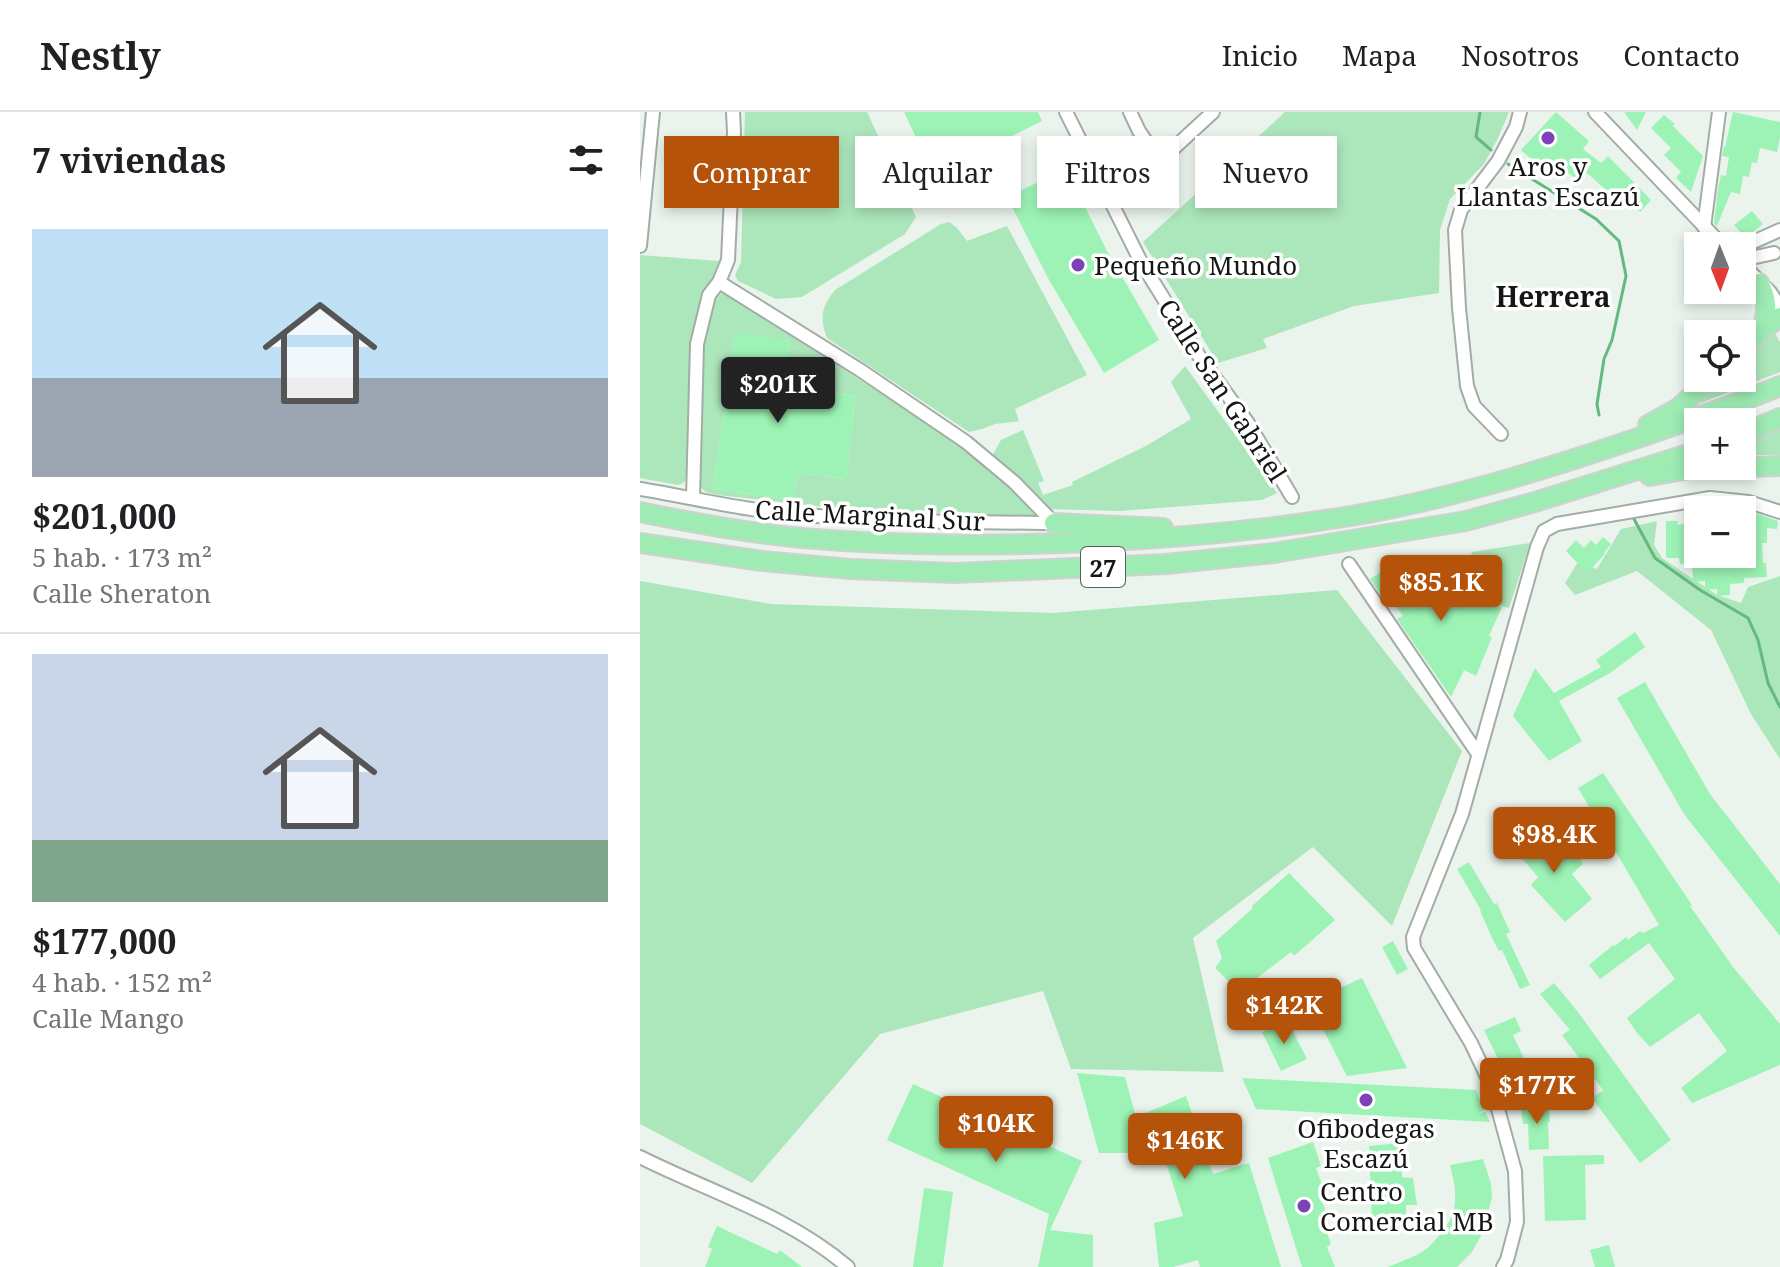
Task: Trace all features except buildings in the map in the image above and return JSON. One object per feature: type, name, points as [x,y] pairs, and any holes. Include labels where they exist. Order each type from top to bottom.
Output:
[{"type":"highway","points":[[1757,281],[1765,294],[1767,306],[1762,330]]},
{"type":"highway","points":[[1756,336],[1780,317]]},
{"type":"highway","name":"27","points":[[640,512],[713,526],[799,537],[933,544],[1027,545],[1250,530],[1367,512],[1481,486],[1569,461],[1780,386]]},
{"type":"highway","points":[[1569,461],[1677,409],[1696,392]]},
{"type":"highway","points":[[1756,428],[1780,418]]},
{"type":"highway","name":"27","points":[[640,543],[762,561],[850,569],[955,573],[1152,565],[1274,553],[1466,521],[1684,455]]},
{"type":"highway","points":[[1561,494],[1689,469],[1780,466]]},
{"type":"highway","points":[[1054,523],[1250,530]]},
{"type":"street","points":[[640,246],[653,112]]},
{"type":"street","points":[[693,498],[697,344],[709,295],[719,282],[728,260],[733,112]]},
{"type":"street","name":"Calle San Gabriel","points":[[1066,112],[1141,262],[1199,356],[1248,423],[1292,497]]},
{"type":"street","points":[[1130,112],[1142,136]]},
{"type":"street","points":[[1179,144],[1213,112]]},
{"type":"street","points":[[1501,434],[1474,406],[1467,386],[1455,230],[1461,210],[1498,161],[1516,127],[1520,112]]},
{"type":"street","points":[[1595,112],[1709,232]]},
{"type":"street","points":[[1704,227],[1719,112]]},
{"type":"street","points":[[1756,258],[1774,253],[1757,281],[1770,292],[1780,307]]},
{"type":"street","points":[[719,282],[860,370],[966,442],[1014,482],[1054,523]]},
{"type":"street","name":"Calle Marginal Sur","points":[[640,489],[768,512],[826,517],[1054,523]]},
{"type":"street","points":[[1503,1267],[1517,1222],[1515,1171],[1492,1087],[1471,1043],[1414,948],[1413,937],[1462,814],[1537,547],[1544,531],[1557,524],[1710,498],[1749,502],[1780,512]]},
{"type":"street","points":[[1349,564],[1478,754]]},
{"type":"street","points":[[640,1157],[756,1208],[821,1246],[848,1267]]},
{"type":"green space","points":[[745,112],[867,112],[878,136],[855,136],[855,208],[912,208],[916,217],[905,234],[802,297],[776,299],[738,281],[735,275],[741,262],[742,208],[839,208],[839,136],[744,136]]},
{"type":"green space","points":[[1285,112],[1509,112],[1484,164],[1450,199],[1440,230],[1439,293],[1354,306],[1263,339],[1267,348],[1218,363],[1143,242],[1195,194],[1195,208],[1337,208],[1337,136],[1259,136]]},
{"type":"green space","points":[[949,222],[967,241],[1007,226],[1087,375],[1015,409],[1019,421],[969,432],[827,338],[823,312],[835,290]]},
{"type":"green space","points":[[640,255],[719,261],[695,325],[687,478],[678,485],[640,478]]},
{"type":"green space","points":[[721,294],[727,294],[925,422],[998,474],[1037,511],[1038,517],[844,509],[706,492],[700,487],[700,385],[706,328],[712,307]],"holes":[[[735,334],[790,341],[783,387],[855,396],[847,479],[798,473],[794,500],[713,489]]]},
{"type":"green space","points":[[1775,333],[1780,342],[1780,372],[1756,381],[1756,349]]},
{"type":"green space","points":[[1185,366],[1277,493],[1262,500],[1120,511],[1047,509],[991,458],[1001,440],[1023,430],[1044,481],[1038,483],[1043,495],[1073,485],[1072,482],[1146,446],[1191,419],[1171,382]]},
{"type":"green space","points":[[1707,392],[1729,392],[1691,407]]},
{"type":"green space","points":[[1780,430],[1780,455],[1756,455],[1756,439]]},
{"type":"green space","points":[[1657,521],[1654,545],[1662,558],[1717,595],[1741,603],[1748,587],[1780,576],[1780,759],[1751,714],[1711,630],[1637,571],[1575,595],[1565,583],[1578,562],[1597,569],[1621,529]]},
{"type":"green space","points":[[1530,543],[1509,608],[1460,595],[1472,552]]},
{"type":"green space","points":[[640,581],[771,604],[1053,613],[1337,590],[1462,751],[1392,926],[1313,847],[1193,938],[1224,1072],[1071,1069],[1043,991],[880,1034],[752,1183],[640,1124]]},
{"type":"waterway","points":[[1480,112],[1476,137],[1491,150]]},
{"type":"waterway","points":[[1508,164],[1596,219],[1619,241],[1626,276],[1612,340],[1604,359],[1597,404],[1599,415]]},
{"type":"waterway","points":[[1634,519],[1655,558],[1700,590],[1748,618],[1758,640],[1768,683],[1780,707]]},
{"type":"place","name":"Aros y Llantas Escazú","points":[[1548,138]]},
{"type":"place","name":"Pequeño Mundo","points":[[1078,265]]},
{"type":"place","name":"Ofibodegas Escazú","points":[[1366,1100]]},
{"type":"place","name":"Centro Comercial MB","points":[[1304,1206]]},
{"type":"district","name":"Herrera","points":[[1553,296]]}]
